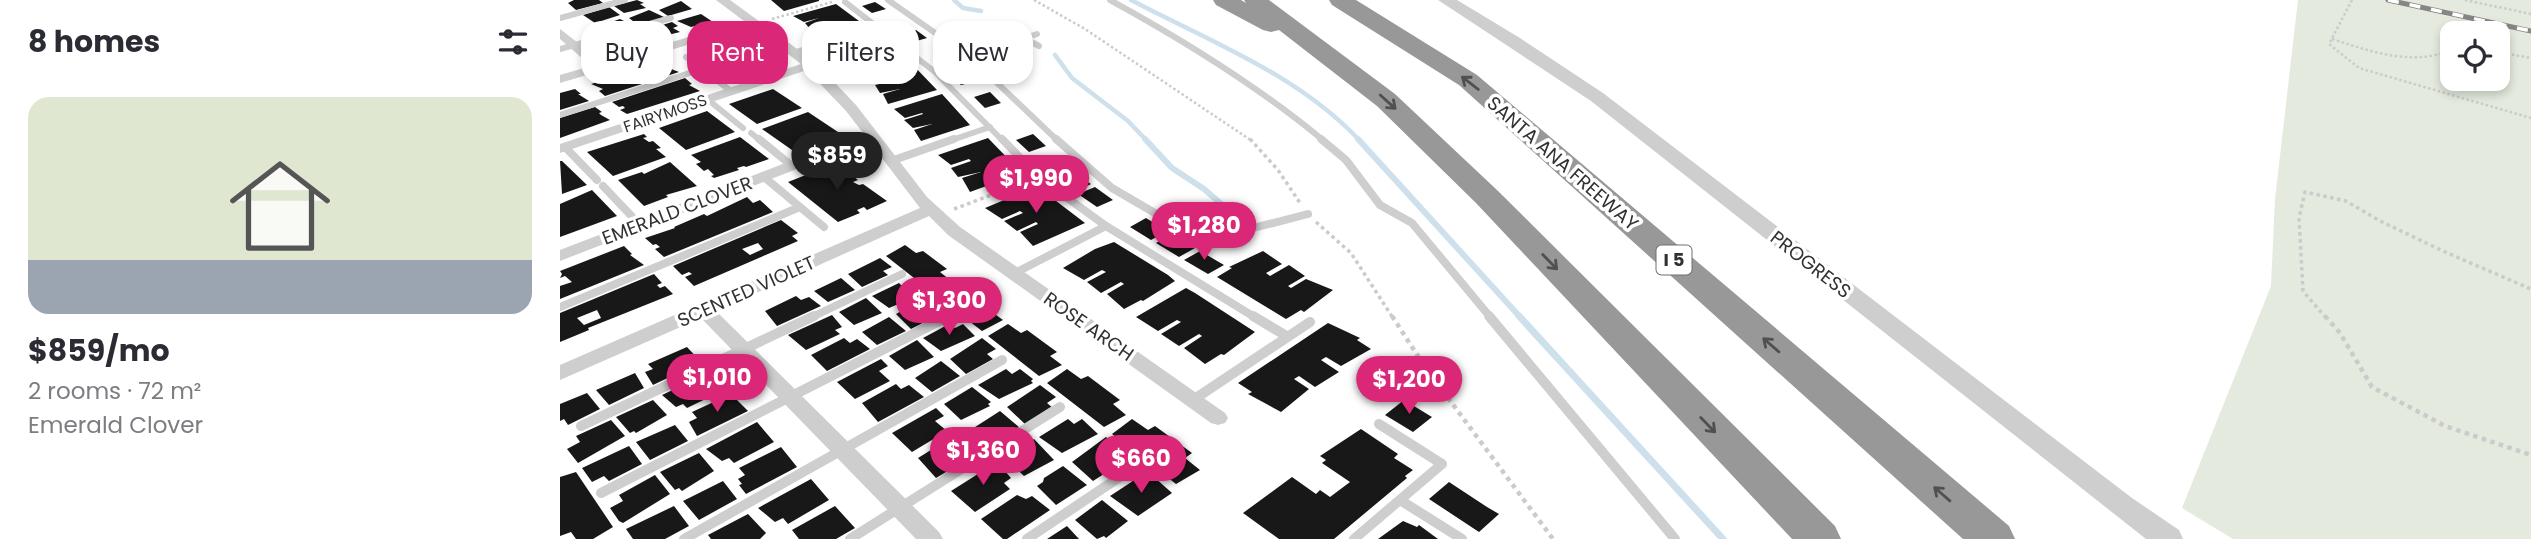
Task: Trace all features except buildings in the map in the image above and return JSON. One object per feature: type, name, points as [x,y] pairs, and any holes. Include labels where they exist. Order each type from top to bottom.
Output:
[{"type":"highway","points":[[1224,0],[1335,59]]},
{"type":"highway","points":[[1255,0],[1386,100],[1487,197],[1819,539]]},
{"type":"highway","name":"SANTA ANA FREEWAY","points":[[1340,0],[1468,80],[1993,539]]},
{"type":"street","name":"ROSE ARCH","points":[[722,0],[751,21]]},
{"type":"street","name":"PROGRESS","points":[[1446,0],[1514,41],[1597,97],[2168,539]]},
{"type":"street","points":[[560,33],[581,50]]},
{"type":"street","name":"ROSE ARCH","points":[[788,46],[802,58]]},
{"type":"street","name":"FAIRYMOSS","points":[[563,148],[802,68]]},
{"type":"street","points":[[560,79],[581,73]]},
{"type":"street","name":"ROSE ARCH","points":[[827,84],[934,212],[954,230],[1218,418]]},
{"type":"street","name":"EMERALD CLOVER","points":[[560,256],[872,135]]},
{"type":"street","name":"SCENTED VIOLET","points":[[560,373],[934,212]]},
{"type":"street","points":[[704,310],[930,539]]},
{"type":"lane","points":[[560,18],[625,0]]},
{"type":"lane","points":[[888,0],[933,31]]},
{"type":"lane","points":[[1110,0],[1170,33],[1288,111],[1346,160],[1381,205],[1412,223],[1675,539]]},
{"type":"lane","points":[[841,1],[868,21]]},
{"type":"lane","points":[[560,50],[671,18]]},
{"type":"lane","points":[[1033,35],[1037,34]]},
{"type":"lane","points":[[1033,43],[1039,46]]},
{"type":"lane","points":[[796,52],[802,50]]},
{"type":"lane","points":[[919,60],[935,72],[1030,168]]},
{"type":"lane","points":[[560,114],[687,74]]},
{"type":"lane","points":[[722,84],[731,91]]},
{"type":"lane","points":[[998,84],[1079,161],[1112,188],[1189,233],[1204,236],[1234,233],[1308,214]]},
{"type":"lane","points":[[707,99],[792,166]]},
{"type":"lane","points":[[891,161],[990,128]]},
{"type":"lane","points":[[563,148],[640,225]]},
{"type":"lane","points":[[764,176],[824,227]]},
{"type":"lane","points":[[1044,178],[1106,226],[1288,337]]},
{"type":"lane","points":[[560,307],[800,207]]},
{"type":"lane","points":[[1014,273],[1106,226]]},
{"type":"lane","points":[[581,426],[902,274]]},
{"type":"lane","points":[[601,493],[949,316]]},
{"type":"lane","points":[[1194,400],[1310,322]]},
{"type":"lane","points":[[684,539],[1002,360]]},
{"type":"lane","points":[[850,539],[1060,407]]},
{"type":"lane","points":[[1354,539],[1442,464],[1379,424]]},
{"type":"lane","points":[[1027,539],[1139,464]]},
{"type":"lane","points":[[1400,500],[1462,539]]},
{"type":"path","points":[[1034,0],[1085,29],[1250,139],[1278,170],[1308,214],[1350,253],[1423,365],[1553,539]]},
{"type":"path","points":[[2352,0],[2329,44],[2359,68],[2531,118]]},
{"type":"path","points":[[2465,0],[2531,14]]},
{"type":"path","points":[[762,21],[841,1]]},
{"type":"path","points":[[2332,39],[2378,53],[2418,59],[2440,56]]},
{"type":"path","points":[[2510,54],[2531,58]]},
{"type":"path","points":[[1044,178],[1079,161]]},
{"type":"path","points":[[934,212],[1032,179]]},
{"type":"path","points":[[2531,289],[2445,253],[2346,201],[2305,192],[2298,218],[2303,291],[2340,333],[2372,387],[2445,426],[2531,455]]},
{"type":"shaded area","points":[[2298,0],[2531,0],[2531,539],[2233,539],[2182,508],[2271,286],[2275,199]]},
{"type":"waterway","points":[[954,0],[963,8],[981,11]]},
{"type":"waterway","points":[[1131,0],[1281,78],[1336,118],[1359,140]]},
{"type":"waterway","points":[[1055,55],[1072,78],[1128,121],[1147,141]]},
{"type":"waterway","points":[[1145,139],[1172,168],[1204,189],[1227,209]]},
{"type":"waterway","points":[[1359,140],[1521,318]]},
{"type":"waterway","points":[[1519,316],[1723,539]]},
{"type":"railway","points":[[2388,0],[2531,31]]}]
